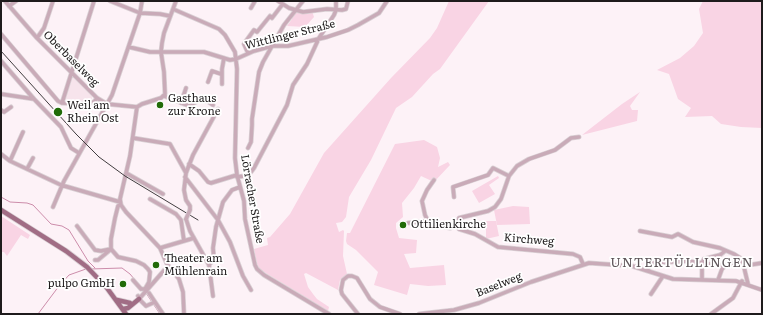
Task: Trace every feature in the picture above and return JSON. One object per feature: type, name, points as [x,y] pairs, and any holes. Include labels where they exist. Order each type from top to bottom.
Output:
[{"type":"main road","points":[[1,210],[66,251],[89,269],[117,300],[126,314]]},
{"type":"main road","points":[[123,309],[138,299]]},
{"type":"main road","points":[[117,300],[131,304]]},
{"type":"main road","points":[[131,304],[131,314]]},
{"type":"street","name":"Oberbaselweg","points":[[5,1],[37,38],[97,98],[107,104],[137,108]]},
{"type":"street","points":[[9,6],[16,1]]},
{"type":"street","points":[[37,38],[44,28],[54,1]]},
{"type":"street","points":[[62,102],[94,1]]},
{"type":"street","points":[[110,1],[140,13],[170,16]]},
{"type":"street","points":[[53,207],[62,185],[112,95],[140,13],[142,1]]},
{"type":"street","points":[[164,96],[165,83],[161,52],[164,33],[176,1]]},
{"type":"street","points":[[251,8],[255,1]]},
{"type":"street","points":[[278,1],[282,5],[294,11],[303,12],[327,9],[342,10],[346,9],[348,1]]},
{"type":"street","points":[[248,148],[251,142],[252,119],[259,72],[284,25],[303,1]]},
{"type":"street","points":[[189,164],[199,171],[211,184],[237,176],[244,176],[251,172],[287,106],[293,85],[310,59],[319,38],[336,10],[336,1]]},
{"type":"street","name":"Wittlinger Straße","points":[[236,58],[272,46],[288,46],[327,37],[358,25],[379,13],[387,1]]},
{"type":"street","points":[[248,53],[244,44],[246,41],[254,30],[257,32],[270,16],[272,18],[282,5]]},
{"type":"street","name":"Lörracher Straße","points":[[173,9],[219,29],[230,42],[235,52],[234,151],[237,176],[244,201],[245,219],[257,269],[264,275],[329,314]]},
{"type":"street","points":[[1,34],[58,101],[86,104],[94,102],[97,98]]},
{"type":"street","points":[[128,47],[150,52],[204,52],[230,60],[236,58]]},
{"type":"street","points":[[222,84],[221,74],[224,58]]},
{"type":"street","points":[[1,60],[34,99],[61,127],[71,148],[79,153]]},
{"type":"street","points":[[1,70],[6,67]]},
{"type":"street","points":[[208,82],[212,71],[221,74]]},
{"type":"street","points":[[181,103],[186,88]]},
{"type":"street","points":[[1,94],[34,99]]},
{"type":"street","points":[[183,314],[182,287],[179,278],[168,266],[160,248],[130,217],[121,203],[120,195],[130,156],[137,108],[142,104],[164,96],[189,106],[199,100],[207,101],[213,106]]},
{"type":"street","points":[[1,110],[4,112],[11,107]]},
{"type":"street","points":[[213,296],[209,264],[194,238],[186,220],[190,206],[186,200],[184,190],[189,164],[218,109]]},
{"type":"street","points":[[10,161],[23,132]]},
{"type":"street","points":[[457,226],[459,218],[488,211],[495,207],[501,198],[509,176],[517,166],[523,162],[551,152],[571,138],[579,137]]},
{"type":"street","points":[[132,138],[170,144],[186,175],[218,220],[230,242],[243,276],[251,290]]},
{"type":"street","points":[[1,154],[10,161],[62,185],[121,203]]},
{"type":"street","points":[[27,169],[33,158]]},
{"type":"street","points":[[454,197],[453,188],[488,175],[493,168],[509,176]]},
{"type":"street","points":[[126,173],[163,194]]},
{"type":"street","points":[[427,221],[422,201],[434,180]]},
{"type":"street","points":[[209,264],[214,259],[213,248],[218,220],[226,197],[232,190],[240,187]]},
{"type":"street","points":[[150,199],[176,214],[181,220],[184,241]]},
{"type":"street","points":[[121,203],[118,206],[115,218],[111,239],[111,249],[118,256],[136,261],[148,269],[150,272],[149,282],[145,291]]},
{"type":"street","name":"Kirchweg","points":[[408,223],[427,221],[433,225],[450,228],[457,226],[459,229],[475,234],[498,247],[568,253],[578,256],[583,264]]},
{"type":"street","points":[[77,226],[87,238],[91,247],[95,250],[101,251],[111,249]]},
{"type":"street","points":[[640,231],[672,237],[678,234],[693,242],[720,248],[741,258],[748,284]]},
{"type":"street","points":[[160,248],[194,238]]},
{"type":"street","points":[[95,260],[98,260],[111,249]]},
{"type":"street","points":[[702,280],[702,263],[704,259],[720,255],[725,251]]},
{"type":"street","points":[[647,270],[652,263],[687,261],[725,266],[735,263],[762,263]]},
{"type":"street","points":[[583,264],[610,263],[632,266],[673,279],[741,282],[762,290]]},
{"type":"street","name":"Baselweg","points":[[419,314],[454,310],[479,303],[531,282],[564,272],[583,264]]},
{"type":"street","points":[[153,303],[146,306],[138,299],[168,266]]},
{"type":"street","points":[[718,280],[722,269],[725,266]]},
{"type":"street","points":[[358,314],[342,294],[341,290],[343,280],[350,276],[357,278],[370,299],[380,307],[400,314]]},
{"type":"street","points":[[651,294],[663,276]]},
{"type":"street","points":[[711,314],[733,298],[741,282],[746,276]]},
{"type":"street","points":[[133,280],[145,291],[163,314]]},
{"type":"shaded area","points":[[449,1],[489,1],[440,69],[433,74],[412,97],[396,108],[371,160],[349,197],[346,217],[342,222],[336,223],[339,232],[344,231],[343,256],[347,274],[340,280],[338,290],[306,273],[304,274],[308,287],[317,299],[329,307],[328,311],[259,269],[254,249],[268,245],[267,238],[270,237],[290,214],[324,153],[391,78],[430,38],[437,28]]},
{"type":"shaded area","points":[[703,1],[762,1],[762,128],[721,124],[712,116],[685,117],[691,108],[678,99],[669,74],[657,70],[680,58],[694,46],[703,33],[699,9]]},
{"type":"shaded area","points":[[295,11],[312,11],[314,17],[305,27],[287,26],[292,19],[290,17]]},
{"type":"shaded area","points":[[73,77],[92,96],[92,100],[64,100],[71,78]]},
{"type":"shaded area","points":[[640,92],[630,106],[632,110],[638,110],[637,121],[582,135],[622,104]]},
{"type":"shaded area","points":[[424,140],[437,147],[440,158],[438,167],[448,162],[450,165],[434,182],[421,176],[402,203],[403,217],[396,223],[396,228],[399,238],[417,240],[416,253],[404,254],[410,268],[444,265],[446,285],[428,286],[410,284],[407,295],[374,285],[378,272],[356,250],[347,244],[346,241],[347,233],[350,233],[395,144]]},
{"type":"shaded area","points":[[498,176],[499,178],[489,185],[495,194],[479,203],[472,191]]},
{"type":"shaded area","points":[[513,206],[529,207],[530,224],[497,225],[494,210]]},
{"type":"shaded area","points":[[1,216],[30,235],[28,239],[21,235],[7,256],[4,252],[1,252]]},
{"type":"shaded area","points":[[486,221],[496,221],[499,236],[486,239]]},
{"type":"waterway","points":[[1,197],[10,202],[27,203],[33,205],[51,224],[62,226],[69,230],[88,261],[95,268]]},
{"type":"waterway","points":[[91,269],[122,268],[135,280]]},
{"type":"waterway","points":[[38,314],[69,275],[86,269]]},
{"type":"waterway","points":[[146,293],[152,302]]},
{"type":"waterway","points":[[154,305],[160,314]]},
{"type":"railway","points":[[1,51],[76,134],[99,157],[125,176],[198,220]]},
{"type":"place","name":"Gasthaus zur Krone","points":[[160,105]]},
{"type":"place","name":"Weil am Rhein Ost","points":[[58,112]]},
{"type":"place","name":"Ottilienkirche","points":[[403,225]]},
{"type":"place","name":"Theater am Mühlenrain","points":[[156,265]]},
{"type":"place","name":"pulpo GmbH","points":[[123,284]]},
{"type":"district","name":"UNTERTÜLLINGEN","points":[[682,263]]}]
